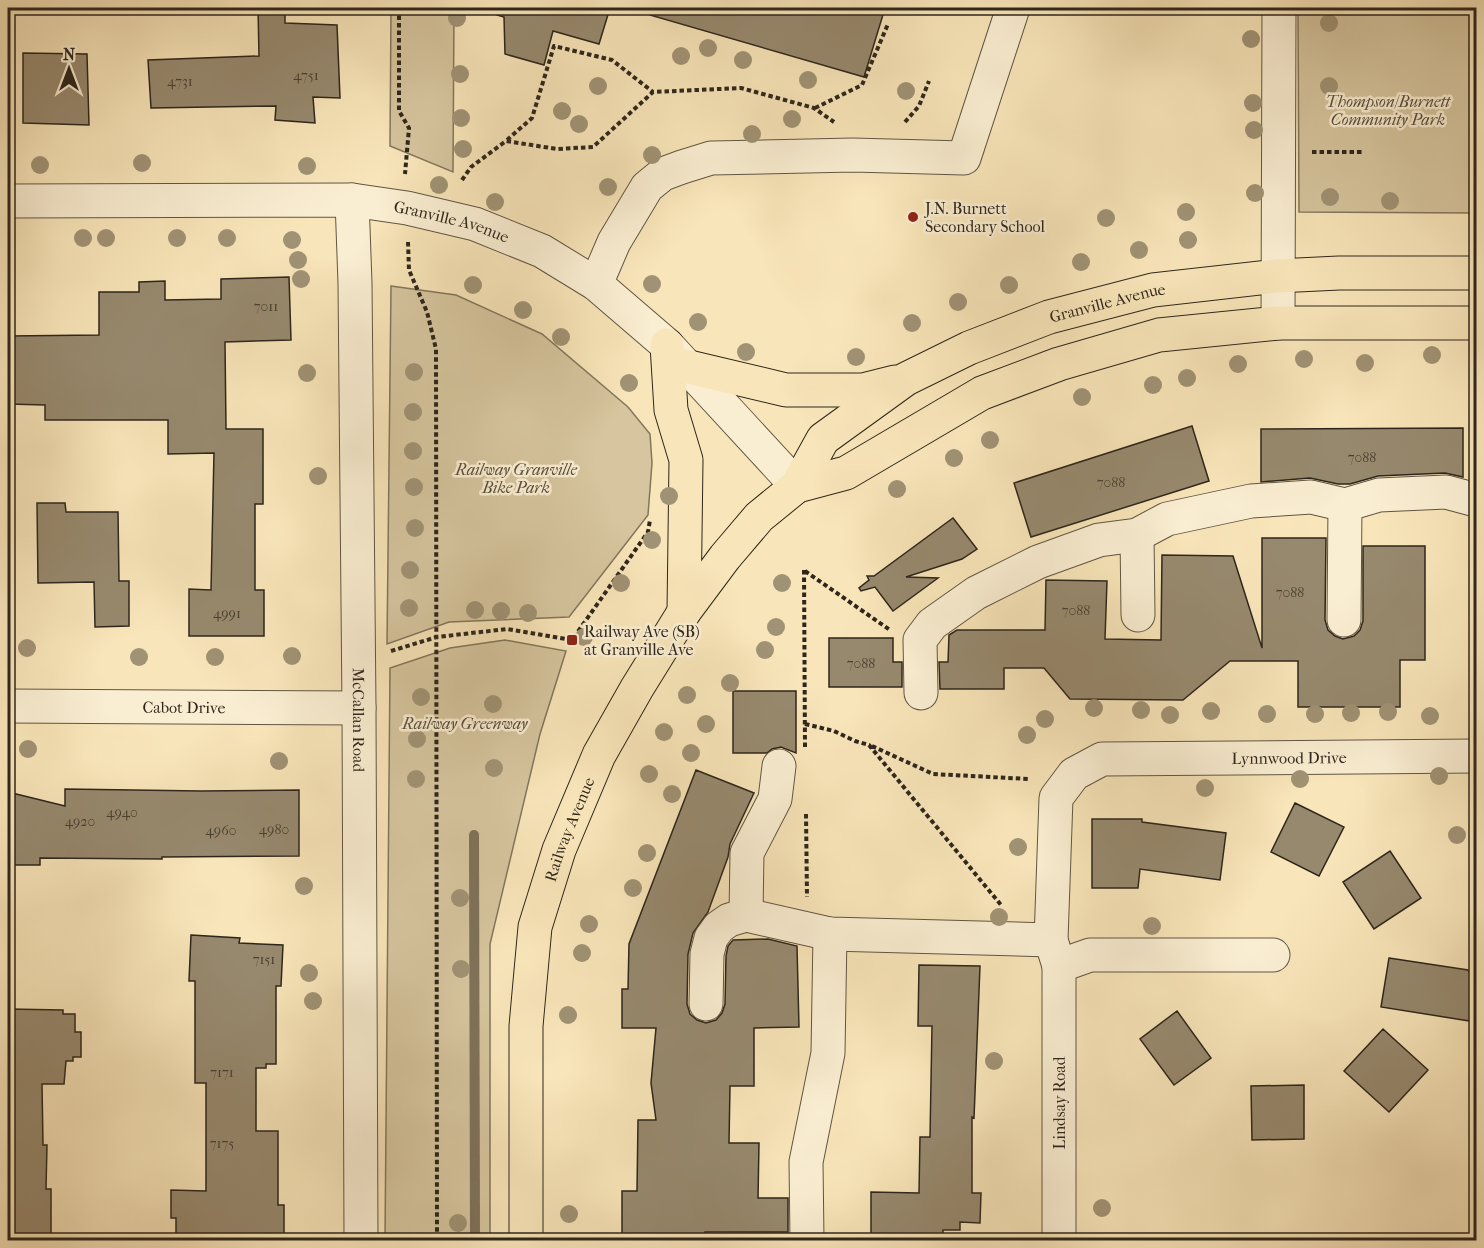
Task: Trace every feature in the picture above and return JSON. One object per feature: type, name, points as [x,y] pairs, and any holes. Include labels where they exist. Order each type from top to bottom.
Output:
[{"type":"main road","name":"Granville Avenue","points":[[797,486],[824,439],[906,379],[969,348],[1049,317],[1153,290],[1277,276],[1339,273],[1476,273]]},
{"type":"main road","points":[[797,486],[846,474],[981,393],[1059,364],[1159,335],[1278,323],[1476,323]]},
{"type":"main road","points":[[684,612],[686,460],[671,410],[676,355],[786,390],[863,390],[906,379]]},
{"type":"main road","name":"Railway Avenue","points":[[526,1240],[526,1026],[535,927],[559,850],[599,755],[684,612],[725,557],[759,517],[797,486]]},
{"type":"street","points":[[596,284],[614,242],[647,187],[663,174],[711,158],[854,155],[964,158],[1013,8]]},
{"type":"street","points":[[1278,323],[1279,8]]},
{"type":"street","name":"Granville Avenue","points":[[8,201],[352,200],[407,208],[475,224],[542,251],[596,284],[676,355],[797,486]]},
{"type":"street","name":"McCallan Road","points":[[352,200],[355,283],[359,708],[361,1240]]},
{"type":"street","points":[[921,693],[920,640],[932,624],[976,593],[1017,572],[1099,540],[1137,535],[1167,519],[1251,501],[1311,497],[1345,505],[1379,495],[1446,492],[1473,497],[1476,500]]},
{"type":"street","points":[[1344,620],[1345,505]]},
{"type":"street","points":[[1137,535],[1138,615]]},
{"type":"street","name":"Cabot Drive","points":[[8,706],[359,708]]},
{"type":"street","name":"Lynnwood Drive","points":[[1088,766],[1476,756]]},
{"type":"street","points":[[746,915],[747,853],[775,799],[778,766]]},
{"type":"street","name":"Lindsay Road","points":[[1059,1240],[1055,953],[1056,798],[1088,766]]},
{"type":"street","points":[[706,1004],[707,954],[711,938],[719,927],[729,920],[746,915],[830,934],[1055,953],[1273,956]]},
{"type":"street","points":[[807,1240],[806,1162],[828,1053],[830,934]]},
{"type":"path","points":[[399,8],[399,111],[409,128],[405,177]]},
{"type":"path","points":[[814,108],[862,85],[888,24]]},
{"type":"path","points":[[462,180],[471,167],[532,118],[555,46],[612,60],[653,92]]},
{"type":"path","points":[[898,126],[906,122],[920,106],[929,81]]},
{"type":"path","points":[[506,141],[557,149],[593,147],[653,92],[741,88],[814,108],[854,136],[854,155]]},
{"type":"path","points":[[1278,152],[1362,152]]},
{"type":"path","points":[[409,263],[409,270],[428,312],[436,350],[438,1240]]},
{"type":"path","points":[[380,655],[438,637],[507,629],[572,640],[648,532],[652,512]]},
{"type":"path","points":[[804,570],[891,631],[920,640]]},
{"type":"path","points":[[805,724],[834,731],[933,774],[1020,780],[1088,766]]},
{"type":"path","points":[[870,746],[1004,910]]},
{"type":"green space","points":[[391,8],[454,8],[453,172],[390,146]]},
{"type":"green space","name":"Thompson/Burnett Community Park","points":[[1298,8],[1476,8],[1476,213],[1299,212]]},
{"type":"green space","name":"Railway Granville Bike Park","points":[[391,286],[456,295],[542,334],[628,407],[650,434],[652,463],[648,515],[569,617],[449,622],[387,644]]},
{"type":"green space","name":"Railway Greenway","points":[[505,640],[566,651],[540,734],[490,944],[490,1240],[385,1240],[390,668],[450,648]]},
{"type":"building","points":[[258,8],[285,8],[285,23],[337,25],[340,98],[313,97],[315,123],[275,120],[276,106],[151,108],[148,60],[259,56]]},
{"type":"building","points":[[498,8],[610,8],[599,44],[553,31],[544,65],[505,54],[504,17],[497,15]]},
{"type":"building","points":[[651,8],[885,8],[864,77],[650,15]]},
{"type":"building","points":[[23,53],[87,54],[89,125],[23,123]]},
{"type":"building","points":[[289,277],[291,340],[225,342],[226,429],[263,429],[263,504],[255,504],[255,590],[264,590],[264,636],[189,636],[189,589],[211,590],[214,453],[168,454],[168,420],[45,420],[45,405],[8,404],[8,336],[99,335],[99,292],[139,292],[139,282],[165,281],[165,300],[221,299],[221,279]]},
{"type":"building","points":[[1192,426],[1209,481],[1031,537],[1014,483]]},
{"type":"building","points":[[1463,428],[1463,477],[1445,473],[1378,476],[1350,484],[1310,478],[1261,482],[1261,429]]},
{"type":"building","points":[[37,503],[65,503],[66,512],[118,512],[119,581],[129,581],[129,626],[95,627],[94,582],[38,583]]},
{"type":"building","points":[[953,518],[977,549],[962,559],[906,577],[938,578],[893,611],[875,587],[861,591],[859,588],[869,580],[867,576],[874,576]]},
{"type":"building","points":[[1262,538],[1326,538],[1325,620],[1328,630],[1343,639],[1354,636],[1360,630],[1363,621],[1363,546],[1425,546],[1425,660],[1400,660],[1400,707],[1298,707],[1298,661],[1230,661],[1183,700],[1070,699],[1044,668],[1004,668],[1004,689],[940,689],[939,662],[948,662],[949,635],[957,630],[1045,630],[1046,580],[1107,581],[1105,639],[1161,640],[1162,555],[1233,556],[1262,648]]},
{"type":"building","points":[[829,638],[893,638],[893,662],[902,662],[902,687],[829,687]]},
{"type":"building","points":[[733,691],[796,691],[796,753],[781,747],[767,753],[733,753]]},
{"type":"building","points":[[696,770],[754,793],[730,844],[728,857],[708,912],[693,933],[688,954],[687,1004],[690,1014],[706,1023],[716,1020],[722,1013],[725,1004],[726,956],[728,946],[733,940],[768,939],[797,946],[799,1027],[754,1028],[754,1086],[730,1086],[729,1143],[759,1143],[758,1198],[788,1198],[788,1232],[705,1232],[705,1240],[622,1240],[622,1191],[637,1191],[638,1120],[656,1120],[651,1083],[656,1028],[622,1028],[622,989],[628,989],[629,944]]},
{"type":"building","points":[[65,789],[299,790],[299,856],[162,857],[162,859],[40,858],[40,865],[8,865],[8,792],[65,806]]},
{"type":"building","points":[[1295,803],[1344,827],[1319,876],[1271,852]]},
{"type":"building","points":[[1092,819],[1142,819],[1142,822],[1226,833],[1220,880],[1140,869],[1138,888],[1092,888]]},
{"type":"building","points":[[1390,851],[1421,898],[1374,929],[1343,882]]},
{"type":"building","points":[[191,935],[240,938],[239,943],[283,945],[281,986],[276,986],[276,1064],[266,1064],[266,1068],[256,1068],[256,1131],[278,1131],[278,1205],[284,1205],[284,1239],[176,1240],[176,1218],[171,1218],[171,1190],[206,1191],[206,1083],[195,1083],[195,981],[189,981]]},
{"type":"building","points":[[1389,958],[1468,970],[1476,983],[1476,1022],[1381,1007]]},
{"type":"building","points":[[919,965],[980,966],[974,1118],[972,1117],[972,1193],[981,1193],[980,1223],[960,1222],[960,1230],[943,1230],[943,1240],[871,1239],[871,1192],[919,1193],[920,1137],[930,1137],[932,1026],[918,1026]]},
{"type":"building","points":[[8,1009],[63,1010],[63,1014],[75,1014],[75,1032],[81,1032],[81,1057],[73,1057],[73,1061],[66,1061],[64,1084],[42,1084],[43,1145],[47,1145],[46,1189],[51,1189],[51,1240],[8,1240]]},
{"type":"building","points":[[1177,1011],[1211,1058],[1174,1085],[1140,1039]]},
{"type":"building","points":[[1383,1029],[1428,1070],[1389,1112],[1344,1071]]},
{"type":"building","points":[[1304,1085],[1304,1139],[1252,1140],[1251,1086]]},
{"type":"waterway","points":[[474,835],[475,1240]]},
{"type":"place","name":"J.N. Burnett Secondary School","points":[[913,217]]},
{"type":"place","name":"Railway Ave (SB) at Granville Ave","points":[[572,640]]}]
